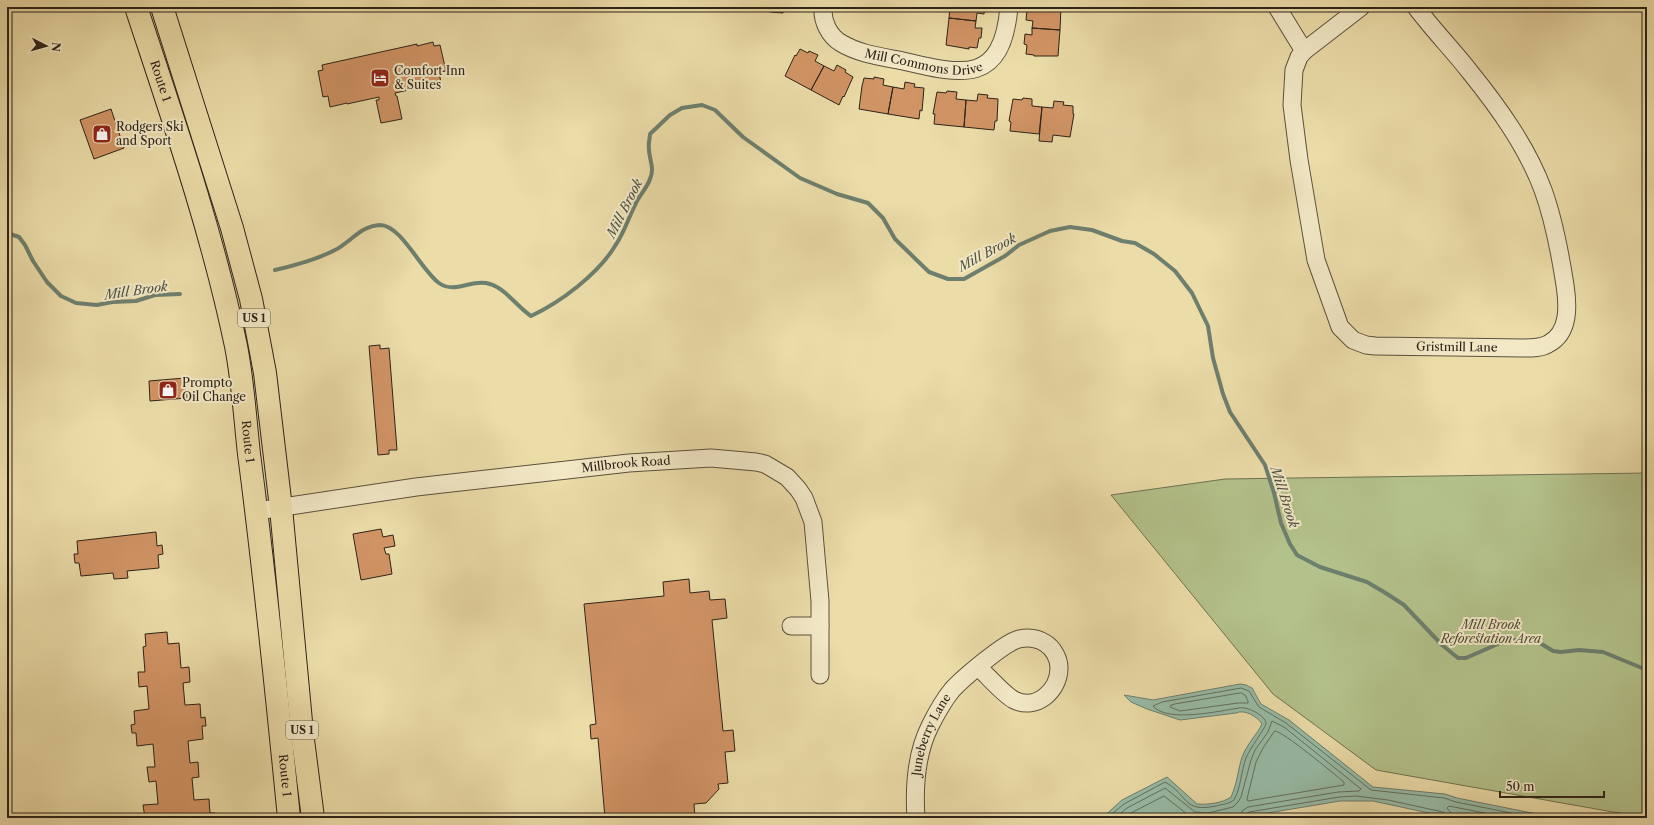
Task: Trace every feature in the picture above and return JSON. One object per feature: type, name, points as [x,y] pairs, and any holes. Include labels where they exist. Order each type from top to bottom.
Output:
[{"type":"main road","name":"Route 1","points":[[136,7],[194,185],[226,302],[236,349],[245,398],[249,452],[257,511],[289,818]]},
{"type":"main road","name":"Route 1","points":[[162,7],[232,228],[251,299],[265,373],[302,732],[313,818]]},
{"type":"main road","points":[[175,7],[173,19],[176,48]]},
{"type":"street","name":"Mill Commons Drive","points":[[823,7],[824,18],[828,29],[837,40],[847,46],[865,53],[941,70],[958,72],[976,69],[996,53],[1006,34],[1009,7]]},
{"type":"street","points":[[1277,7],[1304,51]]},
{"type":"street","name":"Gristmill Lane","points":[[1361,7],[1304,51],[1299,57],[1294,70],[1292,89],[1292,105],[1299,160],[1316,260],[1340,328],[1353,340],[1366,345],[1375,346],[1460,349],[1524,348],[1548,345],[1557,337],[1564,324],[1567,316],[1567,305],[1556,242],[1543,191],[1526,154],[1508,124],[1470,72],[1416,7]]},
{"type":"street","name":"Millbrook Road","points":[[257,511],[431,485],[629,463],[712,458],[756,462],[773,467],[787,477],[798,489],[810,510],[817,556],[820,626],[820,675]]},
{"type":"street","points":[[792,626],[820,626]]},
{"type":"street","name":"Juneberry Lane","points":[[916,818],[915,791],[922,750],[929,728],[938,710],[952,691],[978,667],[1014,641],[1029,638],[1045,643],[1052,650],[1058,660],[1059,673],[1055,686],[1049,694],[1035,702],[1024,702],[1011,698],[978,667]]},
{"type":"green space","name":"Mill Brook Reforestation Area","points":[[1647,473],[1647,818],[1376,770],[1273,694],[1111,495],[1225,479]]},
{"type":"water","points":[[1240,684],[1252,688],[1261,704],[1289,720],[1373,787],[1445,794],[1457,798],[1557,818],[1452,818],[1373,801],[1340,801],[1238,818],[1102,818],[1122,800],[1167,777],[1197,804],[1215,803],[1224,801],[1231,797],[1235,787],[1242,757],[1262,724],[1257,718],[1250,714],[1239,712],[1180,720],[1131,702],[1124,695],[1153,700]]},
{"type":"building","points":[[771,7],[784,7],[783,13],[770,12]]},
{"type":"building","points":[[950,7],[985,7],[984,14],[977,13],[976,21],[949,18]]},
{"type":"building","points":[[1030,7],[1061,7],[1060,30],[1032,28],[1033,21],[1026,20],[1027,10],[1030,10]]},
{"type":"building","points":[[949,18],[976,21],[975,28],[982,28],[981,38],[979,38],[977,48],[969,47],[969,49],[946,45]]},
{"type":"building","points":[[1032,28],[1060,30],[1058,56],[1034,56],[1026,54],[1027,45],[1024,44],[1025,34],[1032,35]]},
{"type":"building","name":"Comfort Inn & Suites","points":[[433,42],[434,46],[440,45],[446,71],[439,72],[441,83],[395,93],[402,119],[381,123],[376,100],[379,100],[379,97],[330,107],[328,96],[323,97],[318,71],[323,70],[322,65],[417,44],[417,46]]},
{"type":"building","points":[[800,49],[808,53],[809,51],[818,55],[815,61],[824,66],[811,90],[785,76],[795,55],[796,56]]},
{"type":"building","points":[[837,65],[846,70],[845,72],[853,77],[839,105],[811,90],[824,66],[834,71]]},
{"type":"building","points":[[874,77],[884,79],[883,85],[893,87],[888,114],[859,109],[864,78],[874,79]]},
{"type":"building","points":[[905,82],[915,84],[914,87],[924,88],[922,111],[920,110],[919,119],[888,114],[893,87],[904,89]]},
{"type":"building","points":[[947,91],[957,92],[956,99],[966,100],[964,127],[934,124],[935,114],[933,114],[937,92],[946,93]]},
{"type":"building","points":[[978,94],[988,95],[987,98],[998,99],[997,121],[995,121],[994,130],[964,127],[966,100],[977,101]]},
{"type":"building","points":[[1023,98],[1032,99],[1032,106],[1042,107],[1039,134],[1010,131],[1011,122],[1009,121],[1013,99],[1022,100]]},
{"type":"building","points":[[1054,101],[1064,102],[1063,105],[1073,106],[1074,114],[1070,137],[1053,135],[1052,142],[1039,141],[1042,107],[1053,108]]},
{"type":"building","name":"Rodgers Ski and Sport","points":[[111,109],[124,148],[94,159],[80,120]]},
{"type":"building","points":[[380,345],[380,349],[389,348],[397,450],[389,450],[389,454],[378,455],[369,346]]},
{"type":"building","name":"Prompto Oil Change","points":[[185,378],[187,398],[150,401],[149,381]]},
{"type":"building","points":[[381,529],[383,537],[393,535],[395,546],[384,548],[386,554],[389,554],[392,574],[361,580],[353,534]]},
{"type":"building","points":[[156,532],[157,546],[162,545],[163,554],[158,555],[159,568],[127,571],[128,578],[114,579],[113,573],[81,576],[79,563],[75,563],[74,554],[78,554],[77,541]]},
{"type":"building","points":[[689,579],[690,593],[709,591],[710,600],[725,599],[727,618],[712,620],[723,731],[733,730],[735,751],[725,752],[728,783],[718,784],[719,789],[706,803],[694,804],[695,818],[605,818],[598,738],[591,739],[590,725],[596,724],[584,604],[664,596],[663,582]]},
{"type":"building","points":[[167,632],[168,644],[179,643],[181,668],[189,667],[190,682],[183,683],[185,705],[200,704],[201,718],[205,717],[206,726],[202,726],[203,739],[188,741],[190,763],[198,762],[199,777],[192,778],[194,800],[209,799],[210,813],[215,813],[215,818],[145,818],[143,805],[158,804],[156,781],[149,782],[147,767],[155,767],[153,744],[137,746],[136,733],[132,733],[131,725],[135,724],[134,711],[149,709],[147,686],[139,687],[138,672],[145,672],[143,647],[146,646],[145,634]]},
{"type":"waterway","name":"Mill Brook","points":[[275,270],[321,257],[341,247],[361,231],[380,225],[388,227],[396,232],[432,277],[439,283],[450,287],[474,283],[486,283],[492,285],[499,288],[531,316],[566,295],[589,277],[599,267],[615,246],[650,179],[652,171],[649,153],[650,134],[670,115],[682,108],[702,105],[715,110],[743,137],[800,178],[837,194],[868,203],[883,218],[895,239],[929,272],[948,279],[964,279],[1005,256],[1019,245],[1050,231],[1070,227],[1092,230],[1122,241],[1135,243],[1154,254],[1175,271],[1192,293],[1208,326],[1213,358],[1223,394],[1230,412],[1265,465],[1274,493],[1281,523],[1290,544],[1297,555],[1320,567],[1367,582],[1384,592],[1404,605],[1442,645],[1458,658],[1466,658],[1500,643],[1513,640],[1525,640],[1540,643],[1553,651],[1561,652],[1579,650],[1603,652],[1647,670]]},
{"type":"waterway","name":"Mill Brook","points":[[7,233],[19,237],[47,282],[61,296],[76,303],[97,305],[112,302],[136,301],[155,295],[180,294]]},
{"type":"place","name":"Comfort Inn & Suites","points":[[380,78]]},
{"type":"place","name":"Rodgers Ski and Sport","points":[[102,134]]},
{"type":"place","name":"Prompto Oil Change","points":[[168,390]]}]
